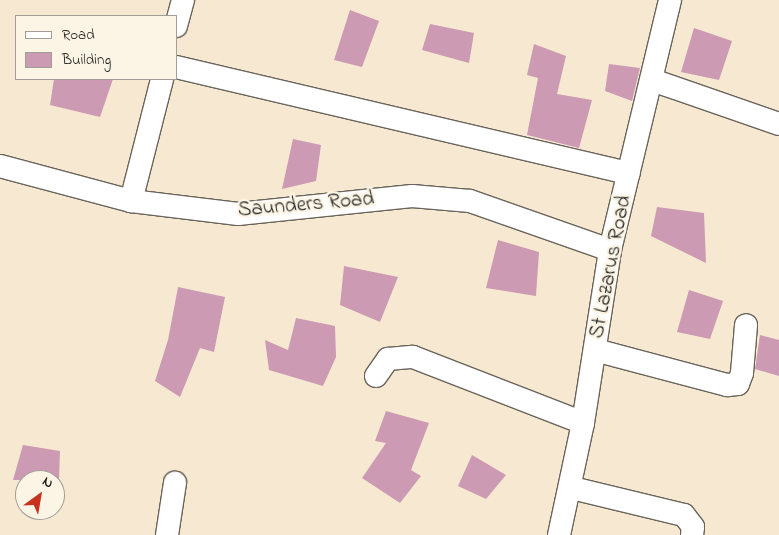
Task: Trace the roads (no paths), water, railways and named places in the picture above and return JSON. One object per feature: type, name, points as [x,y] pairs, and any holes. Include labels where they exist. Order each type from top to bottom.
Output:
[{"type":"street","points":[[178,19],[183,0]]},
{"type":"street","name":"St Lazarus Road","points":[[559,535],[572,488],[610,250],[670,0]]},
{"type":"street","points":[[178,67],[629,173]]},
{"type":"street","points":[[131,201],[162,80]]},
{"type":"street","points":[[652,80],[779,124]]},
{"type":"street","name":"Saunders Road","points":[[0,166],[131,201],[238,214],[412,196],[470,201],[610,250]]},
{"type":"street","points":[[595,350],[727,385],[738,384],[742,373],[746,325]]},
{"type":"street","points":[[376,376],[388,359],[412,357],[583,423]]},
{"type":"street","points":[[168,535],[175,483]]},
{"type":"street","points":[[572,488],[684,515],[693,527],[692,535]]}]
